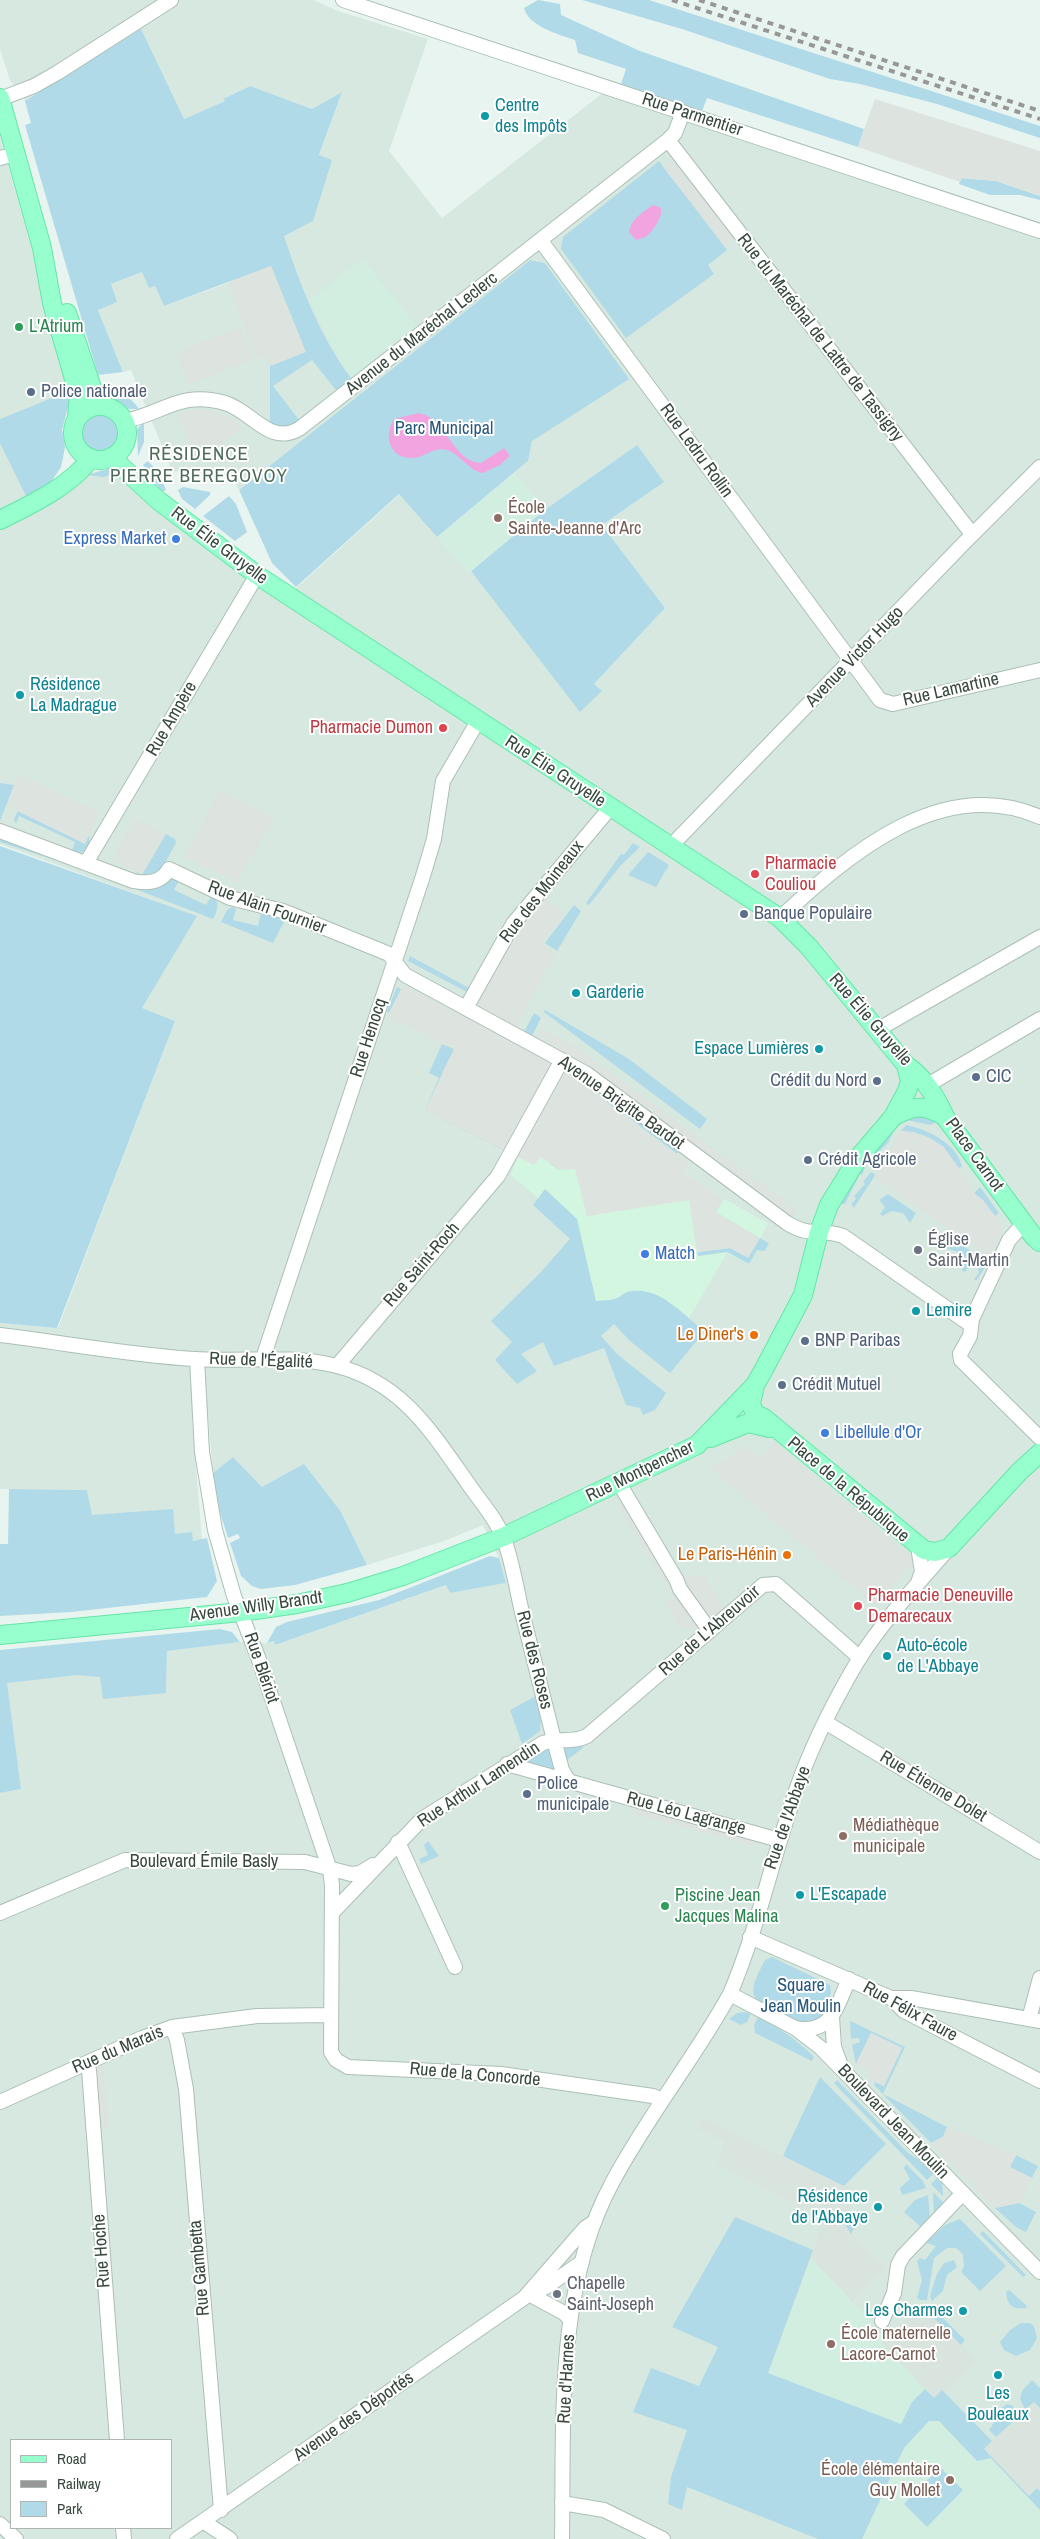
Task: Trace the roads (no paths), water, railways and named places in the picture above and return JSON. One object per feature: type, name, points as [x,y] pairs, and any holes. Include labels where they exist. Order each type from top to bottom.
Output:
[{"type":"main road","points":[[0,99],[8,156],[42,248],[55,277],[93,391],[103,406]]},
{"type":"main road","points":[[42,248],[52,303],[79,396],[77,417],[74,425],[72,456],[62,483]]},
{"type":"main road","points":[[74,441],[80,451],[91,458],[103,460],[118,453],[126,441],[127,435],[124,421],[116,410],[103,406],[88,408],[77,417]]},
{"type":"main road","name":"Rue Élie Gruyelle","points":[[126,441],[151,493]]},
{"type":"main road","name":"Rue Élie Gruyelle","points":[[111,457],[151,493],[257,575],[780,918],[809,947],[906,1065],[916,1073],[926,1086]]},
{"type":"main road","points":[[0,520],[35,502],[62,483],[91,458]]},
{"type":"main road","name":"Rue Montpencher","points":[[503,1538],[697,1445],[755,1386],[803,1295],[819,1232],[829,1205],[858,1158],[893,1116],[909,1087],[906,1065]]},
{"type":"main road","name":"Place Carnot","points":[[926,1086],[945,1117],[1024,1224],[1040,1242]]},
{"type":"main road","points":[[893,1116],[907,1110],[923,1107],[931,1108],[945,1117]]},
{"type":"main road","name":"Place de la République","points":[[755,1386],[751,1404],[752,1410],[918,1547]]},
{"type":"main road","name":"Place de la République","points":[[697,1445],[738,1425],[748,1423],[758,1424],[778,1432]]},
{"type":"main road","name":"Rue de l'Abbaye","points":[[949,1548],[1020,1471],[1040,1453]]},
{"type":"main road","name":"Avenue Willy Brandt","points":[[0,1634],[241,1612],[298,1604],[347,1593],[429,1566],[503,1538]]},
{"type":"main road","points":[[918,1547],[935,1552],[949,1548]]},
{"type":"street","points":[[0,99],[34,86],[57,74],[171,0]]},
{"type":"street","name":"Rue Parmentier","points":[[343,0],[1040,231]]},
{"type":"street","name":"Avenue du Maréchal Leclerc","points":[[124,421],[179,401],[195,398],[232,406],[256,420],[267,431],[275,434],[287,434],[299,429],[668,140],[675,134],[683,112]]},
{"type":"street","name":"Rue du Maréchal de Lattre de Tassigny","points":[[668,140],[972,534]]},
{"type":"street","name":"Rue Ledru Rollin","points":[[541,241],[850,662]]},
{"type":"street","name":"Avenue Victor Hugo","points":[[670,847],[972,534],[1040,467]]},
{"type":"street","name":"Rue Ampère","points":[[86,863],[257,575]]},
{"type":"street","name":"Rue Lamartine","points":[[850,662],[880,700],[893,704],[1040,670]]},
{"type":"street","name":"Rue Henocq","points":[[263,1358],[431,848],[443,781],[478,721]]},
{"type":"street","points":[[780,918],[857,852],[897,828],[924,816],[945,810],[988,806],[1009,807],[1040,817]]},
{"type":"street","name":"Rue des Moineaux","points":[[466,1008],[513,924],[610,808]]},
{"type":"street","name":"Rue Alain Fournier","points":[[0,831],[143,883],[161,878],[169,869],[230,898],[283,911],[380,950],[389,954],[394,962]]},
{"type":"street","points":[[877,1030],[1040,937]]},
{"type":"street","name":"Avenue Brigitte Bardot","points":[[394,962],[405,975],[587,1074],[787,1223],[807,1233],[819,1232],[843,1236],[970,1325]]},
{"type":"street","points":[[926,1086],[1040,1019]]},
{"type":"street","name":"Rue Saint-Roch","points":[[337,1366],[507,1164],[562,1060]]},
{"type":"street","points":[[1024,1224],[1009,1240],[970,1325],[970,1336],[960,1354],[962,1360],[1040,1438]]},
{"type":"street","name":"Rue de l'Égalité","points":[[0,1335],[197,1359],[263,1358],[337,1366],[359,1374],[384,1387],[418,1414],[485,1507],[503,1538]]},
{"type":"street","name":"Rue Blériot","points":[[197,1359],[206,1488],[215,1530],[241,1612],[258,1656],[330,1870],[332,1913]]},
{"type":"street","points":[[619,1483],[676,1579],[680,1589],[710,1631]]},
{"type":"street","name":"Rue des Roses","points":[[503,1538],[562,1770],[569,1782]]},
{"type":"street","points":[[918,1547],[922,1571],[918,1584]]},
{"type":"street","name":"Rue de l'Abbaye","points":[[595,2222],[611,2184],[730,1994],[750,1938],[779,1840],[802,1772],[825,1722],[860,1658],[949,1548]]},
{"type":"street","name":"Rue de L'Abreuvoir","points":[[554,1740],[580,1740],[587,1736],[763,1585],[771,1582],[776,1584],[860,1658]]},
{"type":"street","name":"Rue Étienne Dolet","points":[[825,1722],[1040,1852]]},
{"type":"street","name":"Rue Arthur Lamendin","points":[[332,1913],[422,1819],[506,1764],[554,1740]]},
{"type":"street","name":"Rue Léo Lagrange","points":[[506,1764],[779,1840]]},
{"type":"street","points":[[398,1842],[455,1967]]},
{"type":"street","name":"Boulevard Émile Basly","points":[[0,1913],[125,1860],[305,1862],[344,1874],[360,1873],[382,1859]]},
{"type":"street","points":[[332,1913],[332,2015]]},
{"type":"street","name":"Rue Félix Faure","points":[[750,1938],[891,1998],[904,2011],[920,2020],[1040,2081]]},
{"type":"street","points":[[891,1998],[911,1998],[1035,2020],[1040,1978]]},
{"type":"street","points":[[795,2028],[813,2030],[832,2017],[849,1979]]},
{"type":"street","name":"Boulevard Jean Moulin","points":[[730,1994],[795,2028],[821,2048],[1040,2272]]},
{"type":"street","points":[[920,2020],[926,2002]]},
{"type":"street","name":"Rue du Marais","points":[[0,2102],[142,2038],[172,2027],[257,2016],[332,2015]]},
{"type":"street","name":"Rue de la Concorde","points":[[332,2015],[330,2052],[336,2060],[348,2067],[501,2074],[653,2096],[662,2100]]},
{"type":"street","points":[[832,2017],[834,2046],[843,2071]]},
{"type":"street","name":"Rue Gambetta","points":[[172,2027],[177,2040],[186,2089],[221,2510]]},
{"type":"street","name":"Rue Hoche","points":[[85,2064],[89,2070],[117,2439]]},
{"type":"street","points":[[882,2321],[894,2293],[898,2264],[902,2256],[963,2193]]},
{"type":"street","name":"Avenue des Déportés","points":[[529,2294],[585,2228],[595,2222]]},
{"type":"street","name":"Rue d'Harnes","points":[[562,2539],[570,2320],[582,2262],[595,2222]]},
{"type":"street","name":"Avenue des Déportés","points":[[177,2539],[529,2294],[546,2287],[582,2262]]},
{"type":"street","points":[[529,2294],[564,2313],[570,2320]]},
{"type":"street","points":[[562,2503],[604,2510],[663,2539]]},
{"type":"street","points":[[204,2522],[230,2539]]},
{"type":"street","points":[[0,2524],[16,2539]]},
{"type":"railway","points":[[672,0],[1040,119]]},
{"type":"railway","points":[[699,0],[1040,111]]},
{"type":"place","name":"Centre des Impôts","points":[[485,116]]},
{"type":"place","name":"L'Atrium","points":[[19,327]]},
{"type":"place","name":"Police nationale","points":[[31,392]]},
{"type":"place","name":"École Sainte-Jeanne d'Arc","points":[[498,518]]},
{"type":"place","name":"Express Market","points":[[176,539]]},
{"type":"place","name":"Résidence La Madrague","points":[[20,695]]},
{"type":"place","name":"Pharmacie Dumon","points":[[443,728]]},
{"type":"place","name":"Pharmacie Couliou","points":[[755,874]]},
{"type":"place","name":"Banque Populaire","points":[[744,914]]},
{"type":"place","name":"Garderie","points":[[576,993]]},
{"type":"place","name":"Espace Lumières","points":[[819,1049]]},
{"type":"place","name":"CIC","points":[[976,1077]]},
{"type":"place","name":"Crédit du Nord","points":[[877,1081]]},
{"type":"place","name":"Crédit Agricole","points":[[808,1160]]},
{"type":"place","name":"Église Saint-Martin","points":[[918,1250]]},
{"type":"place","name":"Match","points":[[645,1254]]},
{"type":"place","name":"Lemire","points":[[916,1311]]},
{"type":"place","name":"Le Diner's","points":[[754,1335]]},
{"type":"place","name":"BNP Paribas","points":[[805,1341]]},
{"type":"place","name":"Crédit Mutuel","points":[[782,1385]]},
{"type":"place","name":"Libellule d'Or","points":[[825,1433]]},
{"type":"place","name":"Le Paris-Hénin","points":[[787,1555]]},
{"type":"place","name":"Pharmacie Deneuville Demarecaux","points":[[858,1606]]},
{"type":"place","name":"Auto-école de L'Abbaye","points":[[887,1656]]},
{"type":"place","name":"Police municipale","points":[[527,1794]]},
{"type":"place","name":"Médiathèque municipale","points":[[843,1836]]},
{"type":"place","name":"L'Escapade","points":[[800,1895]]},
{"type":"place","name":"Piscine Jean Jacques Malina","points":[[665,1906]]},
{"type":"place","name":"Résidence de l'Abbaye","points":[[878,2207]]},
{"type":"place","name":"Chapelle Saint-Joseph","points":[[557,2294]]},
{"type":"place","name":"Les Charmes","points":[[963,2311]]},
{"type":"place","name":"École maternelle Lacore-Carnot","points":[[831,2344]]},
{"type":"place","name":"Les Bouleaux","points":[[998,2375]]},
{"type":"place","name":"École élémentaire Guy Mollet","points":[[950,2480]]},
{"type":"district","name":"RÉSIDENCE PIERRE BEREGOVOY","points":[[199,466]]},
{"type":"park label","name":"Parc Municipal","points":[[444,429]]},
{"type":"park label","name":"Square Jean Moulin","points":[[801,1996]]}]
